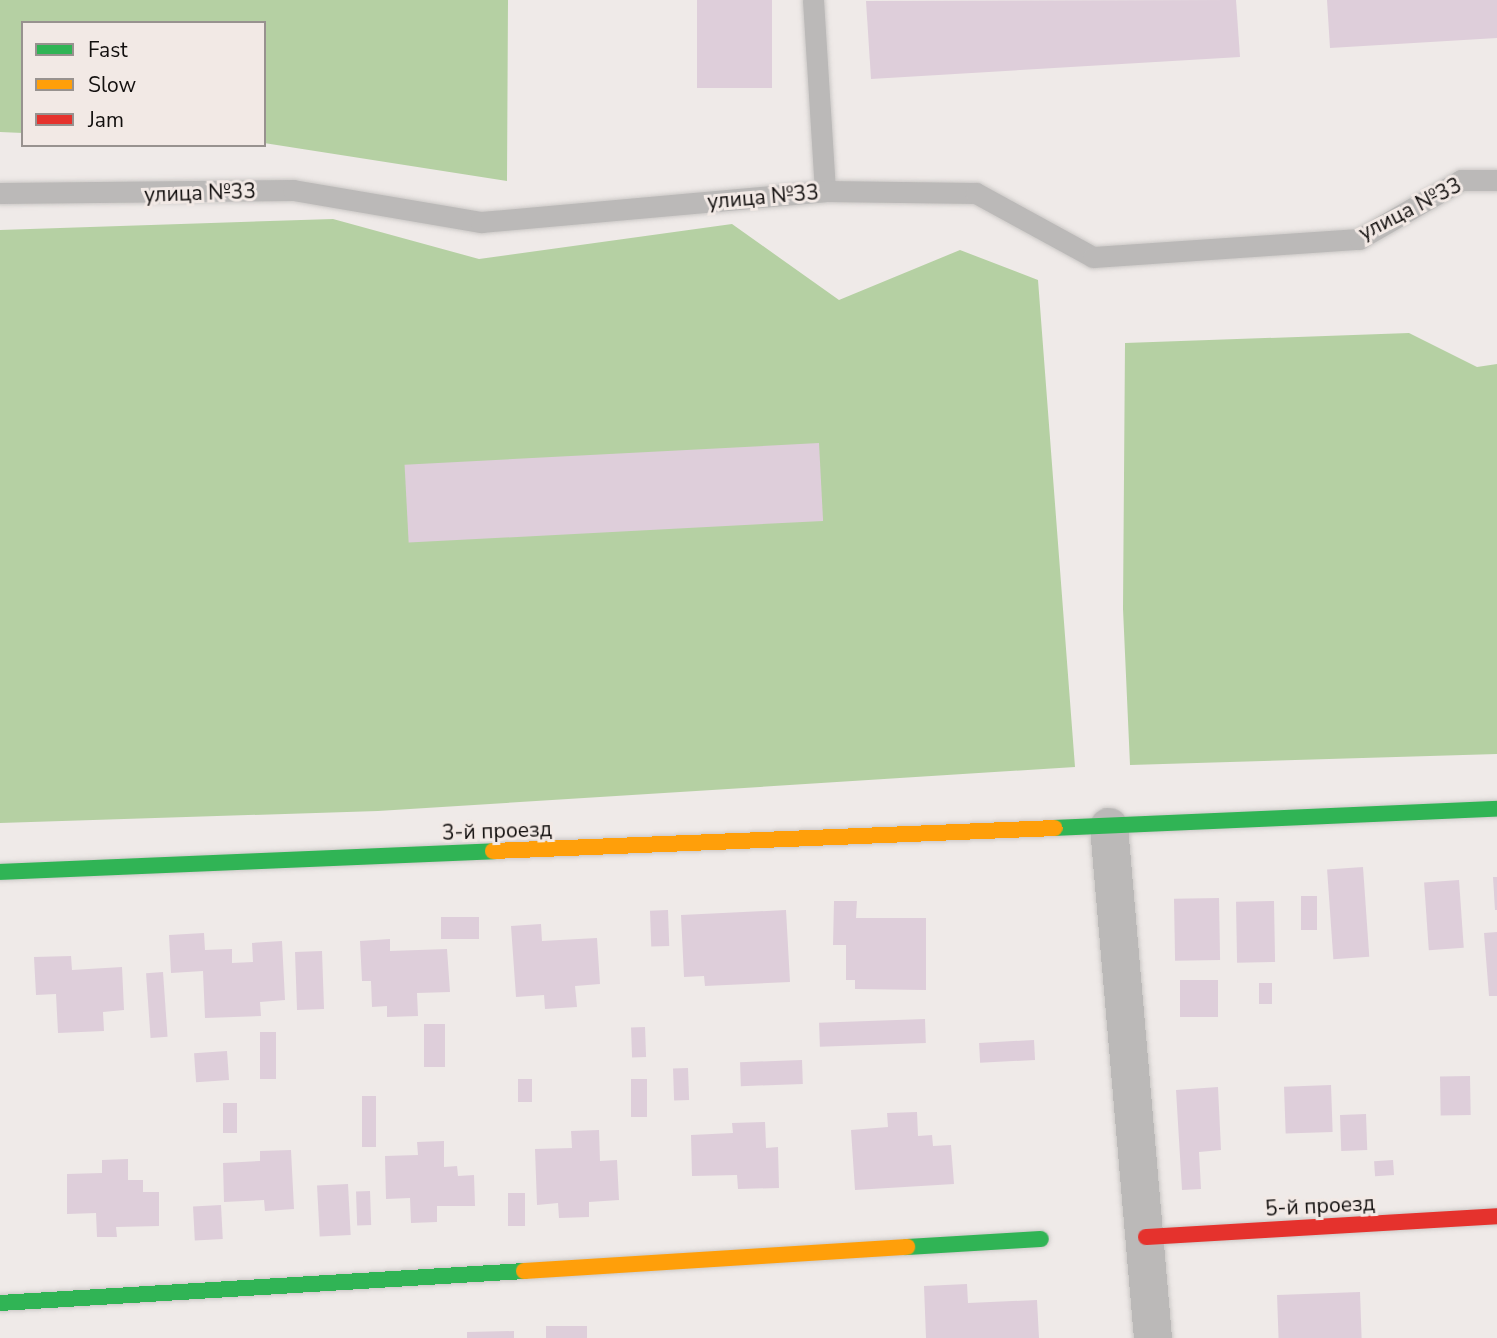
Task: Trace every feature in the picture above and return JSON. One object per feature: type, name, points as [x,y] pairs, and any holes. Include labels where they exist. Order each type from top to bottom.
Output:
[{"type":"street","name":"3-й проезд","points":[[0,872],[1497,809]]},
{"type":"street","points":[[1109,827],[1153,1338]]},
{"type":"street","name":"5-й проезд","points":[[1146,1237],[1497,1216]]},
{"type":"street","points":[[0,1303],[1041,1239]]},
{"type":"lane","points":[[813,0],[825,191]]},
{"type":"lane","name":"улица №33","points":[[0,193],[293,190],[481,222],[825,191],[976,193],[1093,257],[1359,239],[1461,180],[1497,180]]},
{"type":"green space","points":[[0,0],[508,0],[507,181],[266,143],[266,21],[21,21],[21,133],[0,132]]},
{"type":"green space","points":[[333,219],[479,259],[732,224],[839,300],[960,250],[1038,280],[1075,767],[378,811],[0,823],[0,230]]},
{"type":"green space","points":[[1409,333],[1477,367],[1497,364],[1497,754],[1130,765],[1123,609],[1125,343]]},
{"type":"building","points":[[697,0],[772,0],[772,88],[697,88]]},
{"type":"building","points":[[1236,0],[1240,57],[871,79],[866,1]]},
{"type":"building","points":[[1327,0],[1497,0],[1497,38],[1330,48]]},
{"type":"building","points":[[819,443],[823,521],[409,543],[405,465]]},
{"type":"building","points":[[1363,867],[1369,957],[1333,959],[1327,870]]},
{"type":"building","points":[[1493,877],[1497,877],[1497,910],[1495,910]]},
{"type":"building","points":[[1459,880],[1464,948],[1429,950],[1424,882]]},
{"type":"building","points":[[1301,896],[1317,896],[1317,930],[1301,930]]},
{"type":"building","points":[[1219,898],[1220,960],[1175,961],[1174,899]]},
{"type":"building","points":[[834,901],[857,901],[856,918],[926,918],[926,990],[855,989],[855,980],[846,980],[846,945],[833,945]]},
{"type":"building","points":[[1274,901],[1275,962],[1237,963],[1236,902]]},
{"type":"building","points":[[668,910],[669,946],[651,947],[650,911]]},
{"type":"building","points":[[786,910],[790,982],[705,986],[704,976],[684,977],[681,915]]},
{"type":"building","points":[[441,917],[479,917],[479,939],[441,939]]},
{"type":"building","points":[[541,924],[542,941],[597,938],[600,984],[575,986],[577,1007],[545,1009],[544,995],[516,997],[511,926]]},
{"type":"building","points":[[1497,932],[1497,996],[1489,996],[1484,933]]},
{"type":"building","points":[[204,933],[205,950],[232,949],[232,963],[253,962],[252,943],[282,941],[285,1000],[260,1002],[261,1016],[205,1018],[203,971],[171,973],[169,935]]},
{"type":"building","points":[[390,939],[390,951],[447,949],[450,992],[417,993],[418,1016],[387,1017],[387,1006],[372,1007],[371,981],[362,981],[360,941]]},
{"type":"building","points":[[322,951],[324,1009],[297,1010],[295,952]]},
{"type":"building","points":[[71,956],[72,970],[122,967],[124,1010],[103,1012],[104,1031],[58,1033],[56,994],[36,995],[34,957]]},
{"type":"building","points":[[163,972],[168,1037],[151,1038],[146,973]]},
{"type":"building","points":[[1180,980],[1218,980],[1218,1017],[1180,1017]]},
{"type":"building","points":[[1259,983],[1272,983],[1272,1004],[1259,1004]]},
{"type":"building","points":[[925,1019],[926,1043],[820,1047],[819,1023]]},
{"type":"building","points":[[424,1024],[445,1024],[445,1067],[424,1067]]},
{"type":"building","points":[[631,1027],[645,1027],[646,1057],[632,1057]]},
{"type":"building","points":[[260,1032],[276,1032],[276,1079],[260,1079]]},
{"type":"building","points":[[1034,1040],[1035,1060],[980,1063],[979,1043]]},
{"type":"building","points":[[227,1051],[229,1080],[196,1082],[194,1053]]},
{"type":"building","points":[[802,1060],[803,1084],[741,1086],[740,1062]]},
{"type":"building","points":[[688,1068],[689,1100],[674,1101],[673,1069]]},
{"type":"building","points":[[1470,1076],[1471,1115],[1441,1116],[1440,1077]]},
{"type":"building","points":[[518,1079],[532,1079],[532,1102],[518,1102]]},
{"type":"building","points":[[631,1079],[647,1079],[647,1117],[631,1117]]},
{"type":"building","points":[[1331,1085],[1333,1132],[1286,1134],[1284,1087]]},
{"type":"building","points":[[1218,1087],[1221,1150],[1199,1152],[1201,1189],[1182,1190],[1176,1090]]},
{"type":"building","points":[[362,1096],[376,1096],[376,1147],[362,1147]]},
{"type":"building","points":[[223,1103],[237,1103],[237,1133],[223,1133]]},
{"type":"building","points":[[917,1112],[918,1136],[932,1135],[933,1146],[951,1145],[954,1184],[855,1190],[851,1130],[888,1127],[887,1113]]},
{"type":"building","points":[[1366,1114],[1367,1150],[1341,1151],[1340,1115]]},
{"type":"building","points":[[765,1122],[766,1148],[778,1147],[779,1188],[738,1189],[737,1175],[692,1176],[691,1135],[733,1133],[732,1123]]},
{"type":"building","points":[[599,1130],[600,1161],[617,1160],[619,1200],[589,1202],[589,1217],[559,1218],[558,1203],[537,1205],[535,1149],[572,1148],[571,1131]]},
{"type":"building","points":[[444,1141],[444,1167],[457,1166],[458,1176],[474,1175],[475,1206],[437,1206],[437,1222],[411,1223],[410,1198],[386,1199],[385,1156],[418,1155],[417,1142]]},
{"type":"building","points":[[291,1150],[294,1209],[265,1211],[264,1200],[224,1202],[223,1163],[260,1161],[260,1151]]},
{"type":"building","points":[[128,1159],[128,1180],[143,1180],[143,1192],[159,1192],[159,1226],[116,1227],[117,1237],[97,1237],[96,1213],[67,1214],[67,1174],[102,1173],[102,1160]]},
{"type":"building","points":[[1393,1160],[1394,1175],[1375,1176],[1374,1161]]},
{"type":"building","points":[[348,1184],[351,1235],[320,1237],[317,1186]]},
{"type":"building","points":[[356,1191],[370,1191],[371,1225],[357,1225]]},
{"type":"building","points":[[508,1193],[525,1193],[525,1226],[508,1226]]},
{"type":"building","points":[[221,1205],[223,1239],[195,1240],[193,1206]]},
{"type":"building","points":[[967,1284],[968,1303],[1037,1300],[1039,1338],[926,1338],[924,1286]]},
{"type":"building","points":[[1360,1292],[1362,1338],[1279,1338],[1277,1295]]},
{"type":"building","points":[[546,1326],[587,1326],[587,1338],[546,1338]]},
{"type":"building","points":[[514,1331],[514,1338],[467,1338],[467,1332]]},
{"type":"traffic: fast","points":[[1055,828],[1497,809]]},
{"type":"traffic: fast","points":[[0,872],[493,851]]},
{"type":"traffic: fast","points":[[907,1247],[1041,1239]]},
{"type":"traffic: fast","points":[[0,1303],[524,1271]]},
{"type":"traffic: slow","points":[[493,851],[1055,828]]},
{"type":"traffic: slow","points":[[524,1271],[907,1247]]},
{"type":"traffic: jam","points":[[1146,1237],[1497,1216]]}]
